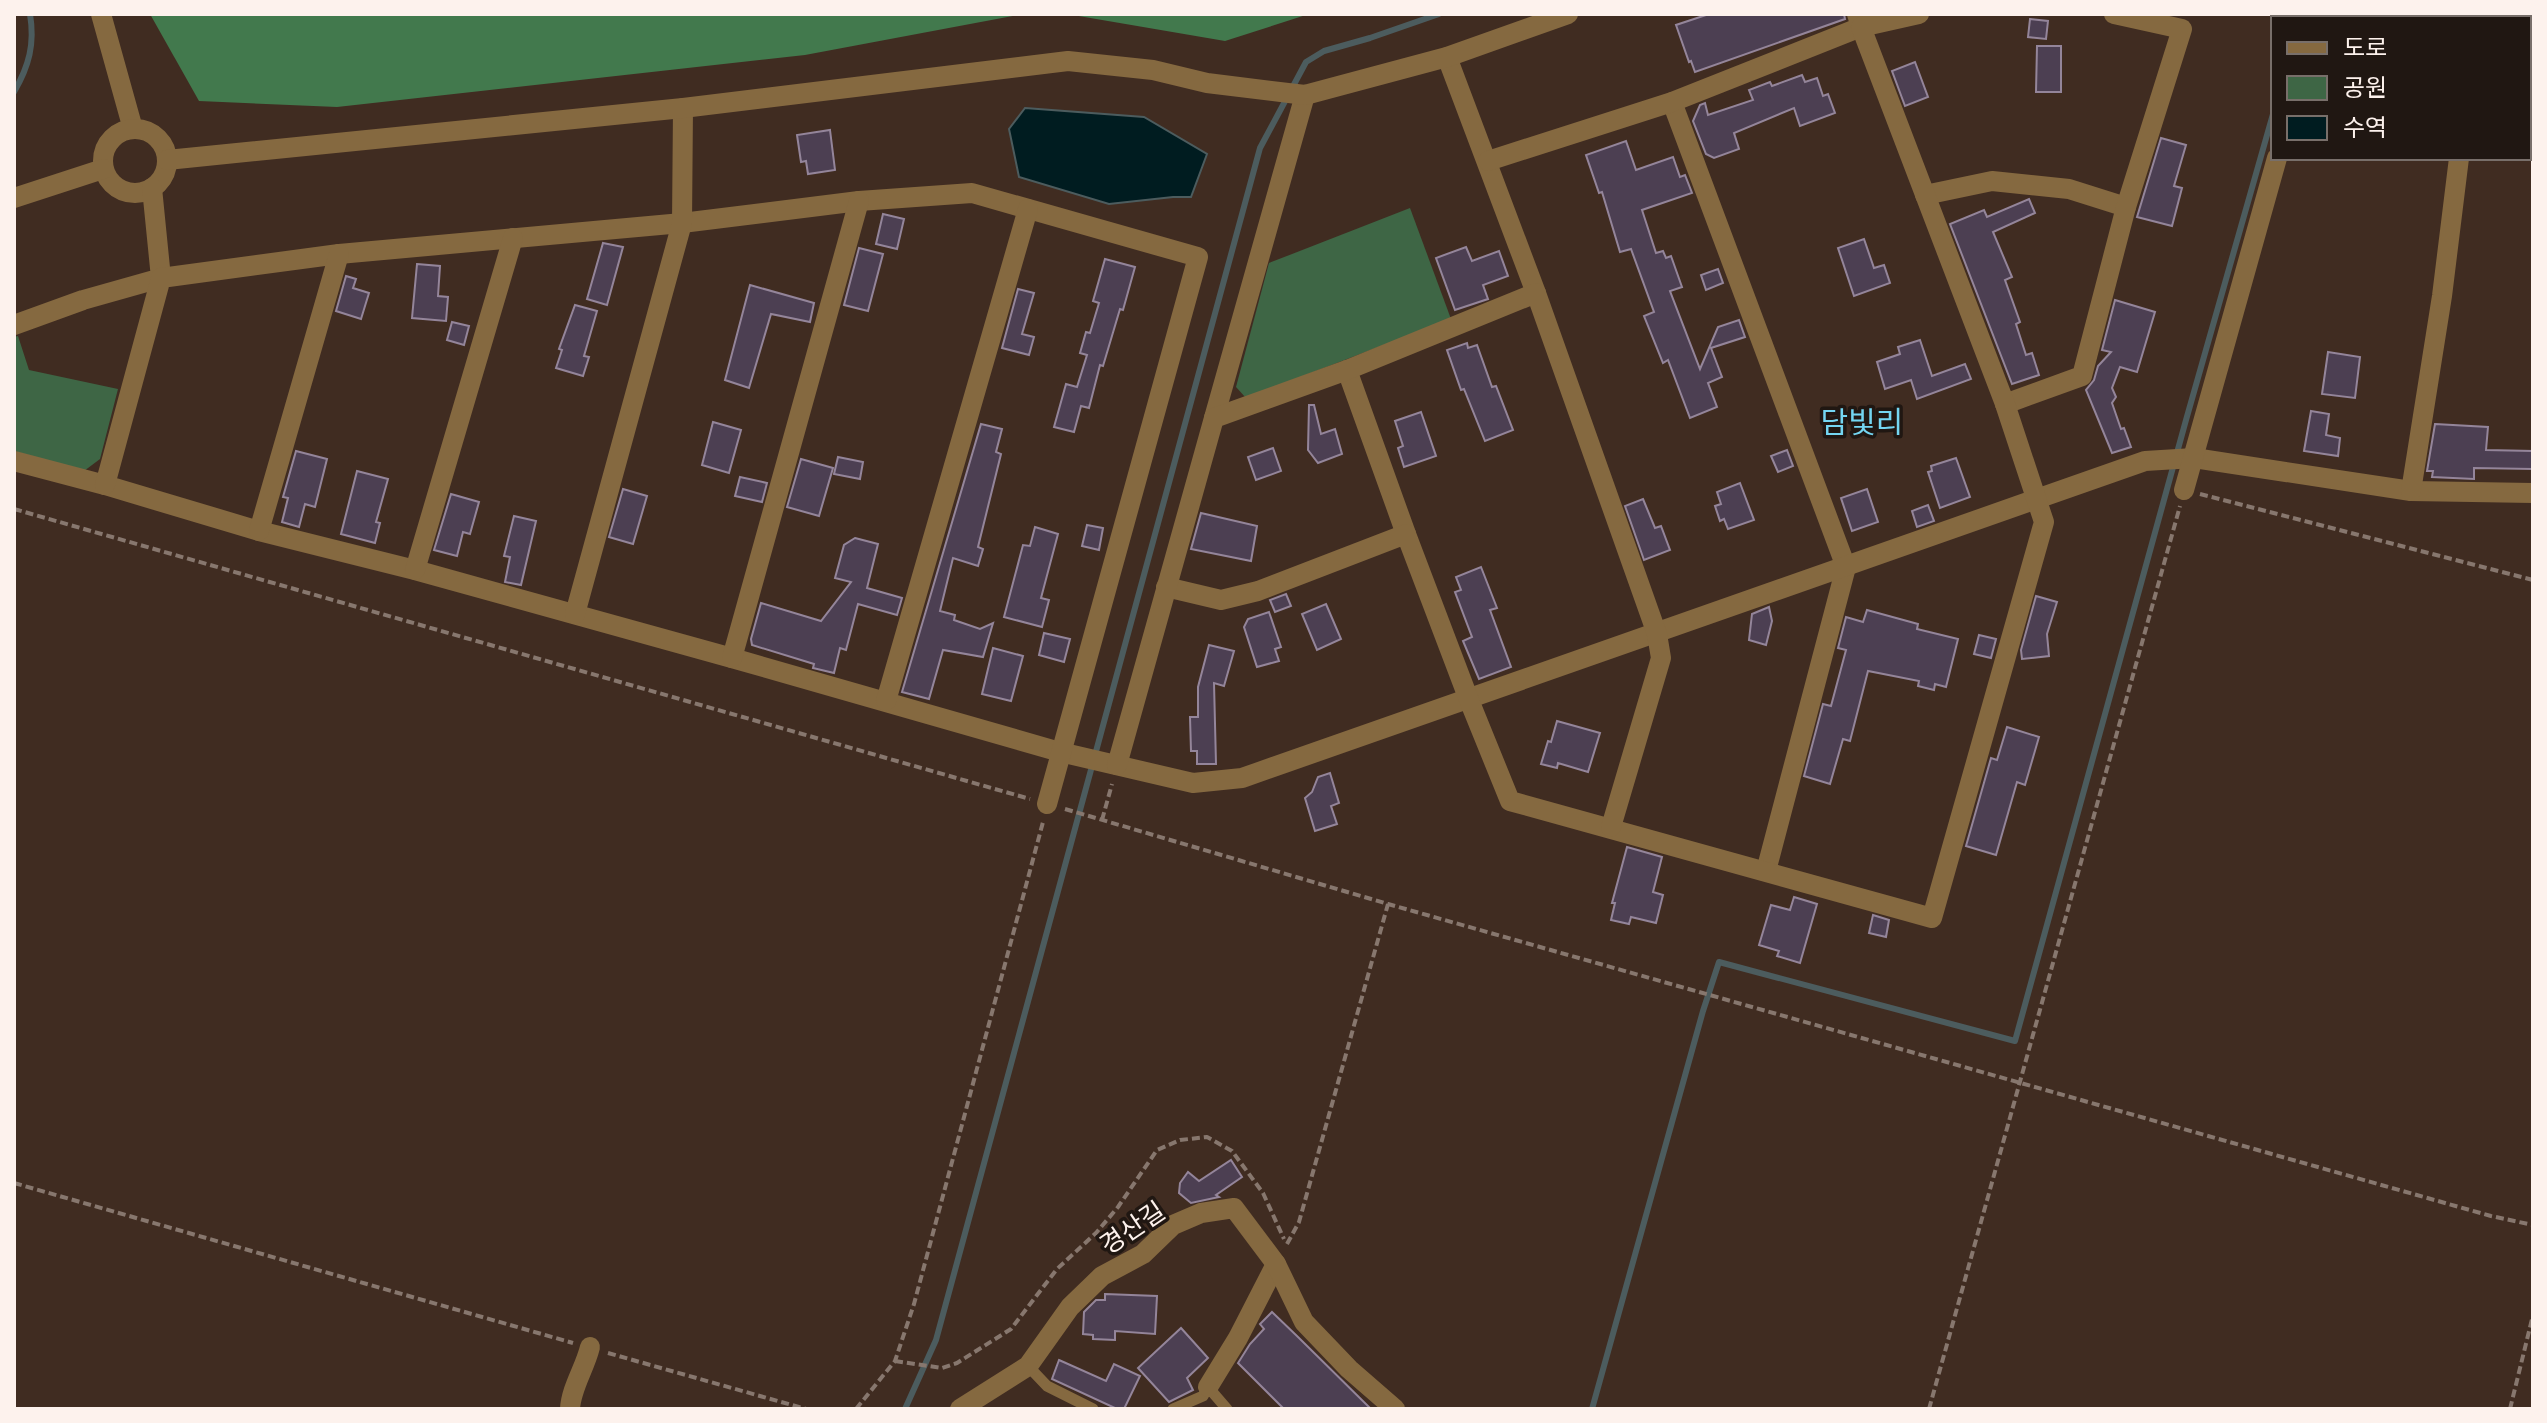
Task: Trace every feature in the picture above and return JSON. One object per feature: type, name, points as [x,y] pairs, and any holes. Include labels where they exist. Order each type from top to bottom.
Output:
[{"type":"street","points":[[101,14],[133,129]]},
{"type":"street","points":[[167,160],[683,108],[1068,61],[1153,70],[1207,83],[1305,95],[1447,57],[1568,14]]},
{"type":"street","points":[[1488,161],[1672,102],[1859,21],[1919,14]]},
{"type":"street","points":[[2005,404],[2082,376],[2126,207],[2184,21],[2114,14]]},
{"type":"street","points":[[1347,370],[1406,534],[1510,801],[1932,918],[2044,522],[2005,404],[1859,21]]},
{"type":"street","points":[[1447,57],[1488,161],[1657,634],[1661,658],[1611,827]]},
{"type":"street","points":[[1117,765],[1305,95]]},
{"type":"street","points":[[1672,102],[1846,567],[1766,871]]},
{"type":"street","points":[[575,614],[682,223],[683,108]]},
{"type":"street","points":[[124,130],[143,130],[160,141],[167,160],[161,181],[152,188],[133,194],[114,186],[103,169],[104,150],[124,130]]},
{"type":"street","points":[[2184,490],[2276,160]]},
{"type":"street","points":[[2411,491],[2442,296],[2459,160]]},
{"type":"street","points":[[14,198],[103,169]]},
{"type":"street","points":[[1925,195],[1992,181],[2069,189],[2126,207]]},
{"type":"street","points":[[105,485],[161,278],[152,188]]},
{"type":"street","points":[[14,325],[83,300],[161,278],[339,254],[682,223],[859,201],[972,193],[1198,257],[1047,804]]},
{"type":"street","points":[[732,658],[859,201]]},
{"type":"street","points":[[886,701],[1028,209]]},
{"type":"street","points":[[415,570],[513,238]]},
{"type":"street","points":[[259,531],[339,254]]},
{"type":"street","points":[[1214,418],[1347,370],[1536,293]]},
{"type":"street","points":[[14,461],[259,531],[575,614],[1060,752],[1193,783],[1242,778],[2145,461],[2194,458],[2411,491],[2533,493]]},
{"type":"street","points":[[1166,587],[1221,600],[1258,591],[1406,534]]},
{"type":"street","name":"경산길","points":[[960,1409],[1028,1366],[1070,1307],[1102,1276],[1143,1254],[1173,1225],[1201,1213],[1234,1208],[1276,1264],[1304,1322],[1349,1369],[1395,1409]]},
{"type":"street","points":[[1208,1387],[1238,1338],[1276,1264]]},
{"type":"street","points":[[568,1407],[590,1347]]},
{"type":"lane","points":[[1028,1366],[1047,1386],[1093,1409]]},
{"type":"lane","points":[[1173,1409],[1203,1396],[1208,1387],[1227,1409]]},
{"type":"path","points":[[1929,1409],[2184,490],[2533,580]]},
{"type":"path","points":[[14,509],[1388,904],[2491,1216],[2533,1225]]},
{"type":"path","points":[[1102,820],[1117,765]]},
{"type":"path","points":[[856,1409],[895,1361],[914,1304],[1047,804]]},
{"type":"path","points":[[1276,1264],[1299,1222],[1388,904]]},
{"type":"path","points":[[895,1361],[942,1368],[957,1363],[1011,1329],[1057,1269],[1096,1233],[1118,1207],[1157,1150],[1180,1140],[1207,1137],[1232,1151],[1263,1193],[1286,1245]]},
{"type":"path","points":[[14,1183],[806,1409]]},
{"type":"path","points":[[2510,1409],[2533,1315]]},
{"type":"green space","points":[[150,14],[1024,14],[805,55],[337,107],[199,101]]},
{"type":"green space","points":[[1067,14],[1309,14],[1225,41]]},
{"type":"green space","points":[[1410,208],[1451,319],[1246,398],[1236,387],[1269,263]]},
{"type":"green space","points":[[18,336],[29,370],[118,389],[100,459],[84,471],[14,451],[14,337]]},
{"type":"water","points":[[1025,108],[1144,117],[1207,154],[1191,197],[1109,204],[1019,177],[1009,129]]},
{"type":"building","points":[[1709,14],[1844,14],[1845,19],[1695,72],[1676,25]]},
{"type":"building","points":[[2030,19],[2048,21],[2046,39],[2028,37]]},
{"type":"building","points":[[2037,46],[2061,46],[2061,92],[2036,92]]},
{"type":"building","points":[[1915,62],[1928,97],[1905,106],[1892,71]]},
{"type":"building","points":[[1802,75],[1805,82],[1817,78],[1823,96],[1828,94],[1835,113],[1800,126],[1794,108],[1734,133],[1739,149],[1714,158],[1706,154],[1693,121],[1700,105],[1705,103],[1708,115],[1753,100],[1749,90],[1770,82],[1772,86]]},
{"type":"building","points":[[830,130],[835,170],[808,174],[806,161],[801,162],[797,135]]},
{"type":"building","points":[[2161,138],[2186,145],[2174,186],[2182,188],[2172,226],[2137,217]]},
{"type":"building","points":[[1626,141],[1636,170],[1673,157],[1680,177],[1685,175],[1692,193],[1642,210],[1656,253],[1663,251],[1666,258],[1671,256],[1682,287],[1670,291],[1700,369],[1718,327],[1739,320],[1745,337],[1711,348],[1722,377],[1708,383],[1717,407],[1690,418],[1668,360],[1663,363],[1644,316],[1654,312],[1631,249],[1620,252],[1602,192],[1599,193],[1586,155]]},
{"type":"building","points":[[2029,199],[2035,213],[1993,232],[2012,277],[2005,280],[2020,322],[2016,324],[2026,355],[2032,353],[2039,375],[2012,384],[1950,224],[1984,210],[1987,217]]},
{"type":"building","points":[[883,214],[904,219],[897,249],[876,244]]},
{"type":"building","points":[[1864,239],[1874,268],[1884,265],[1890,283],[1854,296],[1838,248]]},
{"type":"building","points":[[603,243],[623,247],[607,305],[587,299]]},
{"type":"building","points":[[1466,247],[1472,261],[1499,251],[1508,276],[1483,285],[1488,299],[1455,310],[1436,258]]},
{"type":"building","points":[[859,248],[883,254],[868,311],[844,305]]},
{"type":"building","points":[[1105,259],[1135,267],[1103,366],[1100,365],[1089,408],[1081,406],[1074,432],[1054,427],[1066,384],[1077,387],[1087,355],[1080,353],[1099,303],[1093,301]]},
{"type":"building","points":[[417,264],[440,266],[438,296],[448,297],[446,321],[412,318]]},
{"type":"building","points":[[1718,269],[1723,283],[1706,290],[1701,275]]},
{"type":"building","points":[[346,276],[356,279],[353,288],[369,293],[361,319],[336,311]]},
{"type":"building","points":[[750,285],[814,303],[810,322],[771,314],[749,388],[725,380]]},
{"type":"building","points":[[1018,289],[1034,293],[1022,334],[1034,337],[1029,355],[1002,348]]},
{"type":"building","points":[[2115,300],[2155,312],[2137,372],[2120,367],[2112,388],[2116,397],[2112,403],[2131,447],[2112,453],[2086,390],[2094,380],[2098,366],[2111,352],[2102,350]]},
{"type":"building","points":[[575,305],[597,311],[584,356],[589,357],[583,376],[556,368],[562,350],[559,349]]},
{"type":"building","points":[[452,322],[469,326],[464,345],[447,340]]},
{"type":"building","points":[[1920,340],[1932,376],[1965,364],[1971,379],[1917,399],[1911,380],[1885,389],[1877,362],[1900,354],[1898,347]]},
{"type":"building","points":[[1467,343],[1468,348],[1477,345],[1492,387],[1496,386],[1513,430],[1485,441],[1464,389],[1461,390],[1447,350]]},
{"type":"building","points":[[2328,352],[2360,357],[2355,398],[2322,394]]},
{"type":"building","points":[[1309,405],[1314,405],[1321,434],[1335,429],[1342,454],[1318,463],[1308,450]]},
{"type":"building","points":[[2311,411],[2329,414],[2326,435],[2340,438],[2338,456],[2304,451]]},
{"type":"building","points":[[1421,412],[1436,456],[1404,467],[1398,448],[1403,446],[1395,421]]},
{"type":"building","points":[[713,422],[741,430],[729,473],[702,465]]},
{"type":"building","points":[[981,424],[1002,429],[996,452],[1001,454],[978,547],[983,549],[978,566],[953,558],[940,611],[955,615],[954,620],[980,629],[993,623],[983,657],[943,650],[929,699],[902,692]]},
{"type":"building","points":[[2435,424],[2488,427],[2486,450],[2533,451],[2533,469],[2474,468],[2474,479],[2432,477],[2433,471],[2427,471]]},
{"type":"building","points":[[1273,448],[1281,471],[1256,480],[1248,457]]},
{"type":"building","points":[[1787,450],[1793,466],[1778,472],[1771,456]]},
{"type":"building","points":[[296,451],[327,459],[315,507],[305,504],[299,527],[282,522],[288,498],[283,497]]},
{"type":"building","points":[[838,457],[863,462],[860,479],[834,474]]},
{"type":"building","points":[[1956,458],[1970,497],[1940,508],[1928,472],[1932,471],[1931,466]]},
{"type":"building","points":[[801,459],[833,468],[819,516],[787,507]]},
{"type":"building","points":[[357,471],[388,479],[376,522],[380,523],[375,543],[341,534]]},
{"type":"building","points":[[740,477],[767,483],[762,502],[735,496]]},
{"type":"building","points":[[1740,483],[1754,520],[1728,529],[1724,519],[1720,521],[1715,506],[1721,504],[1717,492]]},
{"type":"building","points":[[623,489],[647,496],[633,544],[609,537]]},
{"type":"building","points":[[1867,489],[1878,522],[1852,531],[1841,498]]},
{"type":"building","points":[[451,494],[479,502],[470,534],[463,532],[457,556],[434,550]]},
{"type":"building","points":[[1643,499],[1655,528],[1661,526],[1670,550],[1644,560],[1625,506]]},
{"type":"building","points":[[1928,505],[1934,521],[1917,527],[1912,511]]},
{"type":"building","points":[[1201,513],[1257,526],[1251,561],[1191,549]]},
{"type":"building","points":[[514,516],[536,521],[521,585],[505,582],[510,557],[504,556]]},
{"type":"building","points":[[1087,525],[1103,528],[1099,550],[1082,546]]},
{"type":"building","points":[[1035,527],[1058,534],[1041,598],[1049,600],[1042,627],[1004,617],[1023,545],[1030,546]]},
{"type":"building","points":[[855,538],[878,544],[867,588],[902,598],[897,615],[858,604],[846,650],[840,648],[834,673],[752,645],[761,603],[821,621],[851,582],[835,578],[844,545]]},
{"type":"building","points":[[1481,567],[1497,608],[1490,610],[1511,667],[1479,679],[1463,641],[1472,637],[1455,592],[1461,590],[1456,577]]},
{"type":"building","points":[[1286,594],[1291,606],[1275,612],[1270,600]]},
{"type":"building","points":[[2036,596],[2057,602],[2047,634],[2049,656],[2022,659],[2021,650]]},
{"type":"building","points":[[1326,604],[1341,639],[1317,650],[1302,614]]},
{"type":"building","points":[[1769,607],[1772,621],[1766,645],[1749,640],[1752,614]]},
{"type":"building","points":[[1867,610],[1918,624],[1917,629],[1958,639],[1946,687],[1935,684],[1934,690],[1918,686],[1919,681],[1868,671],[1850,741],[1843,739],[1830,784],[1804,776],[1823,704],[1831,706],[1846,650],[1838,648],[1846,617],[1863,622]]},
{"type":"building","points":[[1269,612],[1281,647],[1275,649],[1279,661],[1257,667],[1244,627],[1248,619]]},
{"type":"building","points":[[1044,633],[1070,639],[1064,662],[1039,655]]},
{"type":"building","points":[[1979,635],[1996,639],[1991,658],[1974,654]]},
{"type":"building","points":[[1209,645],[1234,651],[1224,686],[1214,683],[1216,764],[1197,764],[1197,751],[1191,751],[1190,717],[1198,717],[1198,687]]},
{"type":"building","points":[[993,648],[1023,656],[1011,701],[982,694]]},
{"type":"building","points":[[1557,721],[1600,733],[1588,772],[1558,763],[1557,768],[1541,764]]},
{"type":"building","points":[[2007,727],[2039,737],[2025,785],[2017,782],[1996,855],[1966,846],[1991,758],[1997,760]]},
{"type":"building","points":[[1330,773],[1339,803],[1331,806],[1337,824],[1315,831],[1305,798],[1312,792],[1318,777]]},
{"type":"building","points":[[1627,847],[1662,857],[1653,892],[1663,895],[1656,923],[1631,917],[1629,924],[1611,920],[1615,903],[1612,903]]},
{"type":"building","points":[[1794,897],[1817,904],[1800,963],[1777,956],[1779,951],[1759,945],[1771,905],[1790,910]]},
{"type":"building","points":[[1873,915],[1889,920],[1886,937],[1869,933]]},
{"type":"building","points":[[1231,1160],[1242,1177],[1216,1195],[1219,1197],[1191,1203],[1179,1193],[1180,1183],[1188,1172],[1199,1181]]},
{"type":"building","points":[[1105,1294],[1157,1296],[1155,1334],[1115,1331],[1115,1340],[1093,1339],[1093,1335],[1083,1334],[1084,1312],[1096,1300],[1105,1300]]},
{"type":"building","points":[[1272,1312],[1371,1409],[1284,1409],[1238,1363],[1264,1329],[1260,1324]]},
{"type":"building","points":[[1181,1328],[1208,1358],[1187,1378],[1193,1390],[1169,1402],[1138,1368]]},
{"type":"building","points":[[1059,1360],[1106,1381],[1114,1364],[1140,1376],[1124,1409],[1117,1409],[1052,1379]]},
{"type":"waterway","points":[[14,92],[30,54],[30,14]]},
{"type":"waterway","points":[[905,1409],[936,1340],[1260,148],[1306,62],[1324,51],[1439,14]]},
{"type":"waterway","points":[[1592,1409],[1719,962],[2015,1041],[2271,121]]},
{"type":"district","name":"담빛리","points":[[1862,420]]}]
